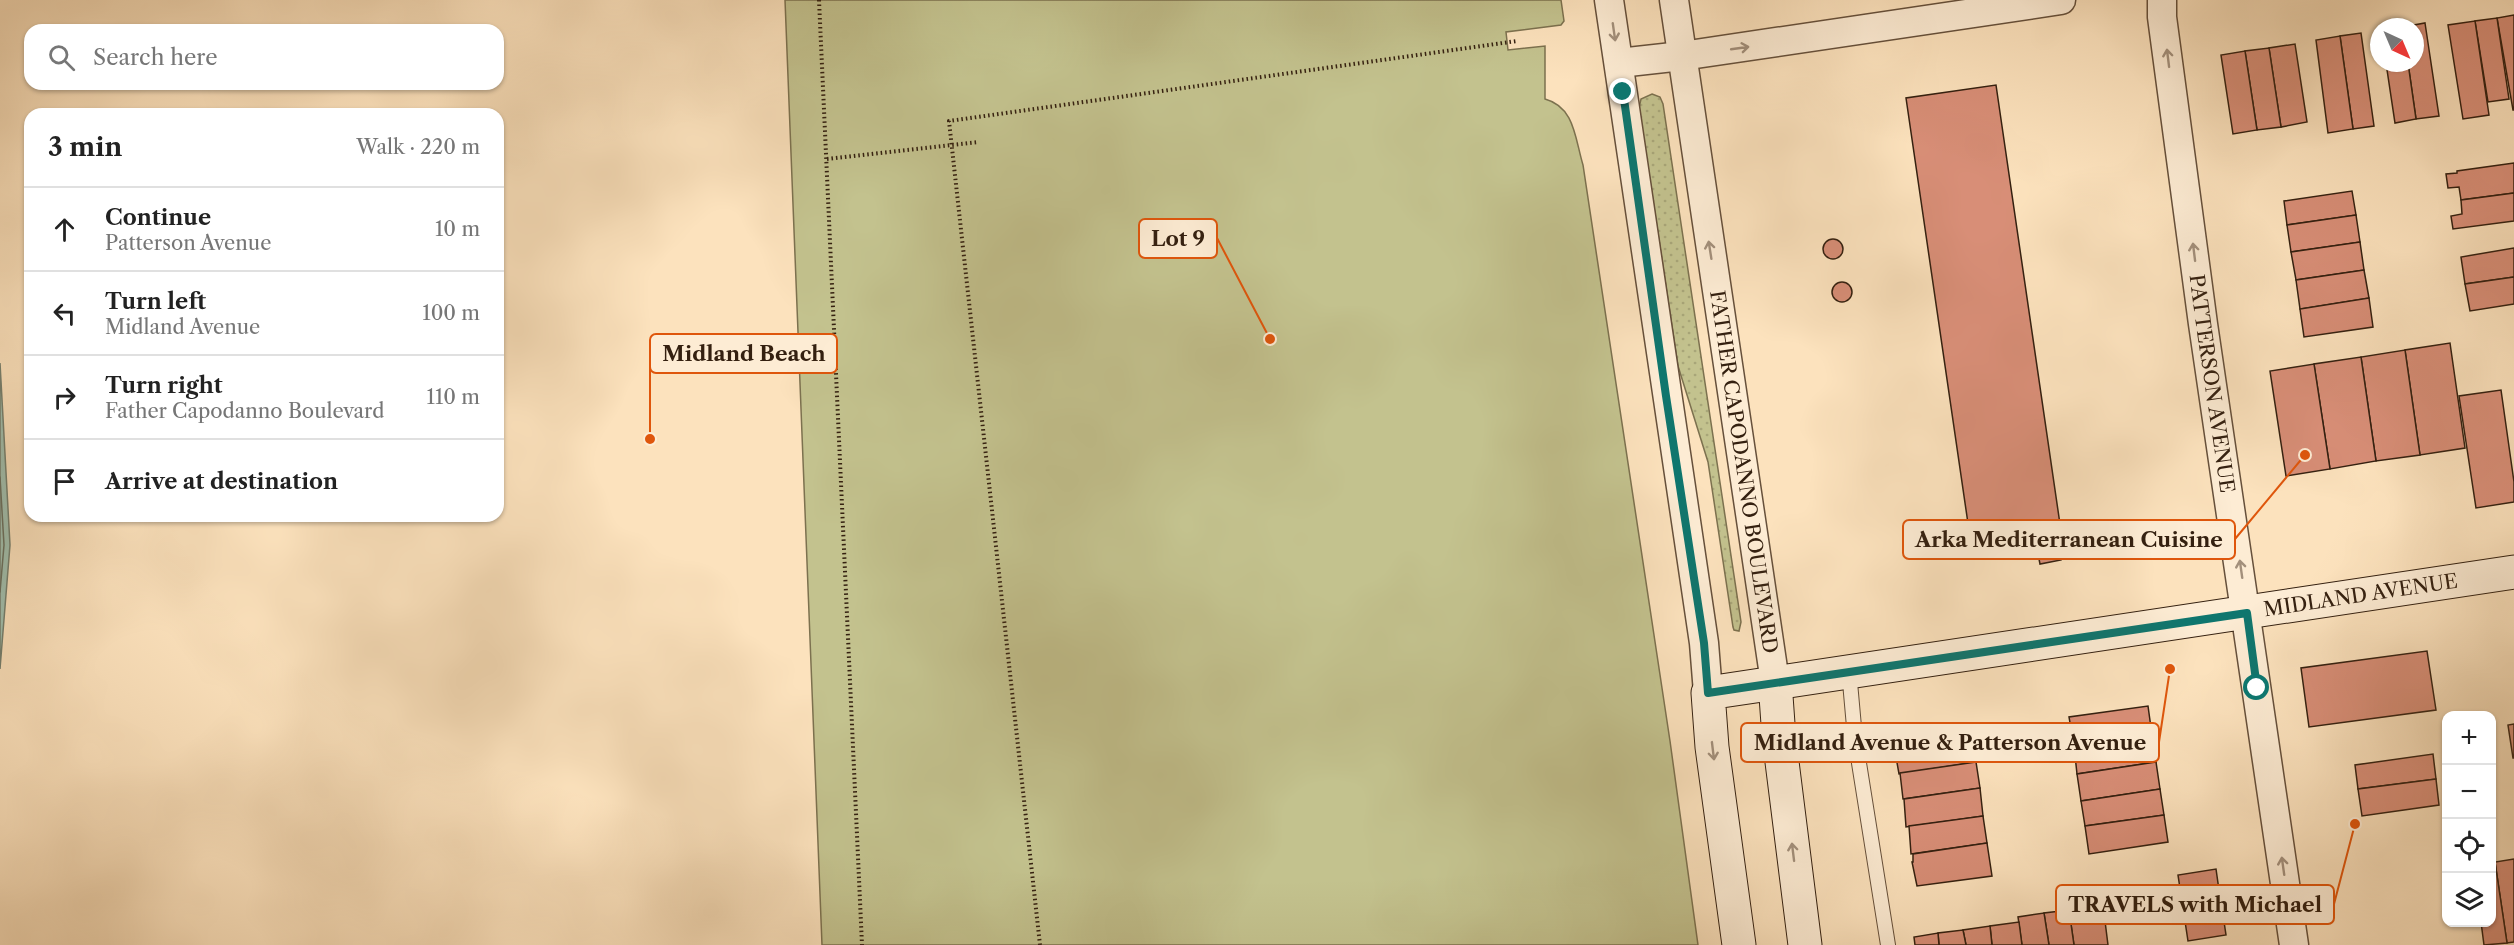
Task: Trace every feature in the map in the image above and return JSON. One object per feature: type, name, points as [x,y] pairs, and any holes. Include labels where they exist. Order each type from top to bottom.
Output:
[{"type":"main road","name":"MIDLAND AVENUE","points":[[1708,693],[2514,572]]},
{"type":"main road","name":"FATHER CAPODANNO BOULEVARD","points":[[1775,682],[1779,738],[1805,945]]},
{"type":"main road","points":[[1708,693],[1712,747],[1739,945]]},
{"type":"street","points":[[1610,0],[1666,396],[1704,643],[1708,693]]},
{"type":"street","name":"FATHER CAPODANNO BOULEVARD","points":[[1674,0],[1775,682]]},
{"type":"street","points":[[1619,63],[1682,57],[2061,0]]},
{"type":"street","name":"PATTERSON AVENUE","points":[[2162,0],[2162,17],[2203,324],[2294,945]]},
{"type":"lane","points":[[1849,671],[1856,738],[1888,945]]},
{"type":"path","points":[[819,0],[862,945]]},
{"type":"path","points":[[1040,945],[949,121],[1516,41]]},
{"type":"path","points":[[827,159],[979,142]]},
{"type":"shaded area","points":[[785,0],[1561,0],[1564,21],[1561,25],[1506,32],[1508,50],[1545,46],[1545,99],[1555,103],[1568,117],[1583,165],[1670,741],[1698,945],[822,945]]},
{"type":"shaded area","points":[[1652,94],[1660,97],[1663,104],[1741,622],[1739,631],[1734,630],[1733,627],[1708,462],[1678,366],[1639,108],[1641,99]]},
{"type":"water","points":[[0,363],[10,545],[0,669]]},
{"type":"building","points":[[2514,15],[2514,110],[2513,110],[2497,18]]},
{"type":"building","points":[[2497,18],[2509,99],[2488,102],[2475,21]]},
{"type":"building","points":[[2475,21],[2489,115],[2463,119],[2448,25]]},
{"type":"building","points":[[2424,23],[2439,116],[2416,119],[2409,72],[2424,72]]},
{"type":"building","points":[[2361,33],[2374,126],[2353,129],[2340,36]]},
{"type":"building","points":[[2340,36],[2353,129],[2328,133],[2316,40]]},
{"type":"building","points":[[2295,44],[2307,122],[2281,127],[2269,48]]},
{"type":"building","points":[[2269,48],[2281,127],[2257,130],[2245,51]]},
{"type":"building","points":[[2245,51],[2257,130],[2233,134],[2221,55]]},
{"type":"building","points":[[2387,72],[2409,72],[2416,119],[2395,123]]},
{"type":"building","points":[[1996,85],[2061,531],[1971,544],[1906,98]]},
{"type":"building","points":[[2514,163],[2514,193],[2461,200],[2459,187],[2448,188],[2446,174]]},
{"type":"building","points":[[2352,191],[2356,215],[2287,225],[2284,201]]},
{"type":"building","points":[[2514,193],[2514,221],[2453,229],[2451,216],[2462,214],[2461,200]]},
{"type":"building","points":[[2356,215],[2360,242],[2291,252],[2287,225]]},
{"type":"building","points":[[1829,239],[1837,239],[1843,245],[1843,253],[1837,259],[1829,259],[1823,253],[1823,245]]},
{"type":"building","points":[[2360,242],[2364,270],[2296,280],[2291,252]]},
{"type":"building","points":[[2514,248],[2514,277],[2465,284],[2461,257]]},
{"type":"building","points":[[2364,270],[2369,298],[2300,309],[2296,280]]},
{"type":"building","points":[[2514,277],[2514,304],[2470,311],[2465,284]]},
{"type":"building","points":[[1838,282],[1846,282],[1852,288],[1852,296],[1846,302],[1838,302],[1832,296],[1832,288]]},
{"type":"building","points":[[2369,298],[2373,327],[2304,337],[2300,309]]},
{"type":"building","points":[[2450,343],[2465,448],[2420,455],[2405,350]]},
{"type":"building","points":[[2405,350],[2420,455],[2376,461],[2361,357]]},
{"type":"building","points":[[2361,357],[2376,461],[2330,469],[2314,364]]},
{"type":"building","points":[[2314,364],[2330,469],[2286,476],[2270,371]]},
{"type":"building","points":[[2501,390],[2514,482],[2514,502],[2476,508],[2459,396]]},
{"type":"building","points":[[2058,541],[2061,560],[2040,564],[2036,544]]},
{"type":"building","points":[[2427,651],[2436,710],[2309,727],[2301,668]]},
{"type":"building","points":[[2148,706],[2152,735],[2074,746],[2069,717]]},
{"type":"building","points":[[2514,724],[2514,758],[2513,758],[2508,725]]},
{"type":"building","points":[[2152,735],[2156,762],[2077,774],[2074,746]]},
{"type":"building","points":[[1972,739],[1976,762],[1899,774],[1896,757],[1899,756],[1898,750]]},
{"type":"building","points":[[2433,754],[2436,779],[2358,789],[2355,765]]},
{"type":"building","points":[[1976,762],[1980,788],[1903,799],[1900,773]]},
{"type":"building","points":[[2156,762],[2160,789],[2081,801],[2077,774]]},
{"type":"building","points":[[2436,779],[2439,805],[2362,816],[2358,789]]},
{"type":"building","points":[[1980,788],[1983,816],[1906,827],[1904,799]]},
{"type":"building","points":[[2160,789],[2164,815],[2085,826],[2081,801]]},
{"type":"building","points":[[2164,815],[2168,842],[2089,854],[2085,826]]},
{"type":"building","points":[[1983,816],[1987,843],[1911,854],[1909,826]]},
{"type":"building","points":[[1987,843],[1992,876],[1917,886],[1912,862],[1913,854]]},
{"type":"building","points":[[2514,859],[2514,942],[2507,943],[2496,862]]},
{"type":"building","points":[[2216,869],[2219,890],[2225,890],[2229,914],[2223,915],[2226,935],[2188,941],[2178,875]]},
{"type":"building","points":[[2496,869],[2507,943],[2484,945],[2482,927],[2496,927]]},
{"type":"building","points":[[2103,905],[2108,945],[2074,945],[2069,910]]},
{"type":"building","points":[[2069,910],[2074,945],[2049,945],[2044,913]]},
{"type":"building","points":[[2044,913],[2049,945],[2022,945],[2018,917]]},
{"type":"building","points":[[2019,922],[2022,945],[1992,945],[1990,926]]},
{"type":"building","points":[[1990,926],[1992,945],[1966,945],[1963,930]]},
{"type":"building","points":[[1963,930],[1966,945],[1939,945],[1938,933]]},
{"type":"building","points":[[1938,933],[1939,945],[1915,945],[1914,937]]},
{"type":"place","name":"Lot 9","points":[[1270,339]]},
{"type":"place","name":"Midland Beach","points":[[650,439]]},
{"type":"place","name":"Arka Mediterranean Cuisine","points":[[2305,455]]},
{"type":"place","name":"Midland Avenue & Patterson Avenue","points":[[2170,669]]},
{"type":"place","name":"TRAVELS with Michael","points":[[2355,824]]},
{"type":"route","points":[[1623,92],[1704,643],[1708,693],[2247,613],[2257,688]]}]
